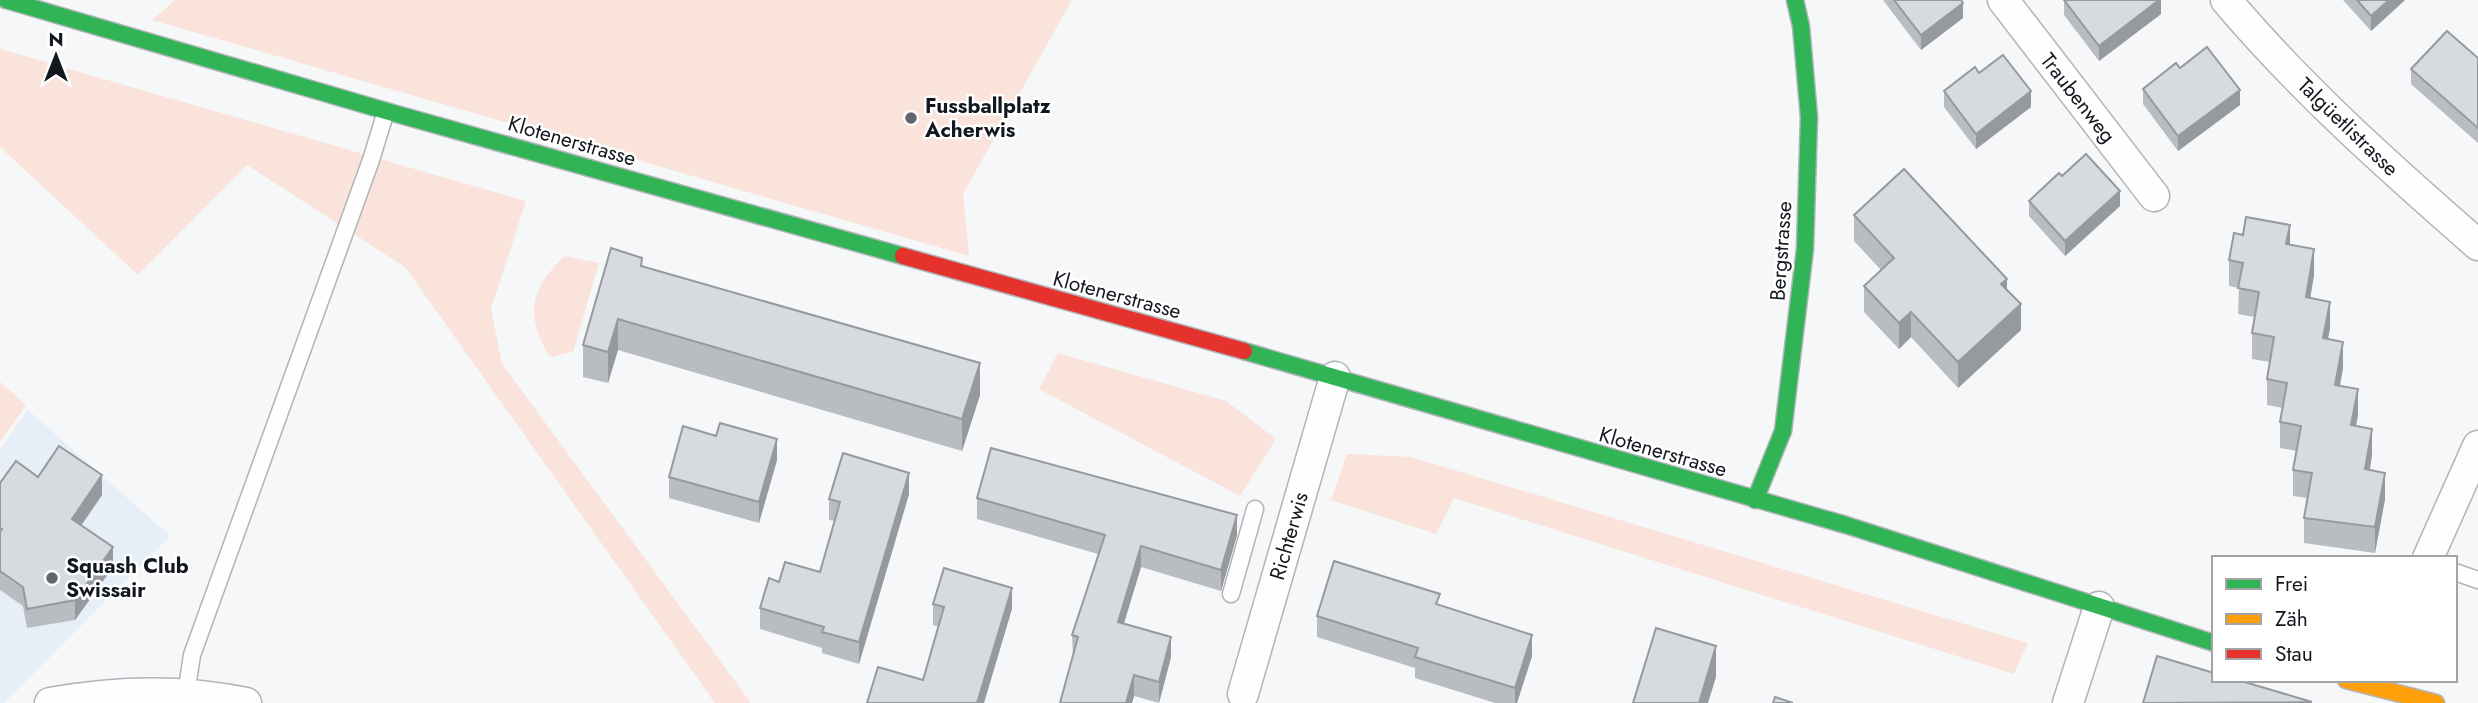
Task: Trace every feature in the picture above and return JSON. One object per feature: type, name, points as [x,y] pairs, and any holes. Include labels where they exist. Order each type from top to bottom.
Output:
[{"type":"main road","name":"Klotenerstrasse","points":[[6,0],[386,111],[1335,377],[1846,525],[2212,642]]},
{"type":"main road","name":"Bergstrasse","points":[[1755,500],[1783,430],[1805,249],[1809,117],[1801,26],[1795,0]]},
{"type":"main road","points":[[2363,682],[2389,685],[2436,703]]},
{"type":"street","name":"Traubenweg","points":[[2003,0],[2154,196]]},
{"type":"street","name":"Talgüetlistrasse","points":[[2226,0],[2261,42],[2366,147],[2478,245]]},
{"type":"street","name":"Richterwis","points":[[1243,694],[1335,377]]},
{"type":"street","points":[[2429,556],[2478,446]]},
{"type":"street","points":[[2068,703],[2099,607]]},
{"type":"street","points":[[50,703],[131,692],[186,694],[246,703]]},
{"type":"lane","points":[[186,694],[192,655],[344,236],[386,111]]},
{"type":"lane","points":[[1231,594],[1255,509]]},
{"type":"lane","points":[[2457,573],[2478,580]]},
{"type":"shaded area","points":[[175,0],[1072,0],[963,194],[969,256],[152,20]]},
{"type":"shaded area","points":[[0,49],[526,201],[491,309],[502,364],[751,703],[715,703],[405,267],[247,165],[138,275],[0,147]]},
{"type":"shaded area","points":[[565,256],[599,263],[573,352],[550,357],[536,328],[535,303],[544,280]]},
{"type":"shaded area","points":[[1058,353],[1226,401],[1276,439],[1240,496],[1039,389]]},
{"type":"shaded area","points":[[0,382],[26,405],[0,442]]},
{"type":"shaded area","points":[[28,410],[170,536],[4,703],[0,703],[0,450]]},
{"type":"shaded area","points":[[1347,454],[1411,457],[2028,643],[2014,674],[1454,498],[1436,534],[1331,500]]},
{"type":"building","points":[[1894,0],[1961,0],[1963,3],[1921,35]]},
{"type":"building","points":[[2064,0],[2159,0],[2099,46]]},
{"type":"building","points":[[2357,0],[2389,0],[2371,16]]},
{"type":"building","points":[[2447,31],[2478,58],[2478,128],[2411,69]]},
{"type":"building","points":[[2207,47],[2240,90],[2178,136],[2143,89],[2176,63],[2180,68]]},
{"type":"building","points":[[2003,55],[2031,91],[1976,134],[1944,91],[1975,67],[1979,73]]},
{"type":"building","points":[[2086,154],[2120,191],[2065,241],[2029,201],[2059,173],[2062,176]]},
{"type":"building","points":[[1904,169],[2007,279],[2001,284],[2021,304],[1958,362],[1911,312],[1899,323],[1864,286],[1894,258],[1854,215]]},
{"type":"building","points":[[2246,217],[2290,225],[2286,244],[2314,249],[2306,297],[2330,302],[2323,338],[2343,342],[2335,385],[2358,389],[2351,425],[2372,429],[2365,469],[2385,473],[2375,527],[2304,518],[2312,473],[2293,470],[2301,426],[2280,422],[2287,383],[2267,379],[2274,337],[2252,333],[2259,292],[2238,288],[2243,263],[2229,260],[2234,233],[2243,235]]},
{"type":"building","points":[[611,248],[642,258],[641,266],[980,363],[962,419],[618,319],[608,352],[583,345]]},
{"type":"building","points":[[720,423],[777,439],[759,502],[669,477],[683,426],[716,436]]},
{"type":"building","points":[[59,446],[102,475],[72,519],[113,547],[75,600],[27,609],[23,587],[0,571],[0,483],[16,461],[38,477]]},
{"type":"building","points":[[991,448],[1237,515],[1221,570],[1141,546],[1118,622],[1171,637],[1159,682],[1134,675],[1126,703],[1060,703],[1078,637],[1072,635],[1105,535],[977,498]]},
{"type":"building","points":[[843,453],[909,473],[859,642],[822,632],[824,627],[760,608],[769,578],[779,582],[785,562],[820,572],[840,502],[829,499]]},
{"type":"building","points":[[1334,561],[1440,594],[1436,604],[1532,635],[1515,688],[1415,657],[1418,648],[1317,616]]},
{"type":"building","points":[[944,568],[1012,588],[977,703],[867,703],[878,667],[923,680],[944,607],[933,604]]},
{"type":"building","points":[[1656,628],[1716,646],[1699,703],[1633,703]]},
{"type":"building","points":[[2157,656],[2212,672],[2212,682],[2245,682],[2312,702],[2143,703]]},
{"type":"building","points":[[1775,697],[1793,703],[1773,703]]},
{"type":"traffic: fast","points":[[6,0],[386,111],[903,256]]},
{"type":"traffic: fast","points":[[1755,500],[1783,431],[1805,249],[1809,117],[1801,26],[1795,0]]},
{"type":"traffic: fast","points":[[1244,351],[1846,525],[2212,642]]},
{"type":"traffic: slow","points":[[2354,682],[2436,703]]},
{"type":"traffic: jam","points":[[903,256],[1244,351]]},
{"type":"place","name":"Fussballplatz Acherwis","points":[[911,118]]},
{"type":"place","name":"Squash Club Swissair","points":[[52,578]]}]
